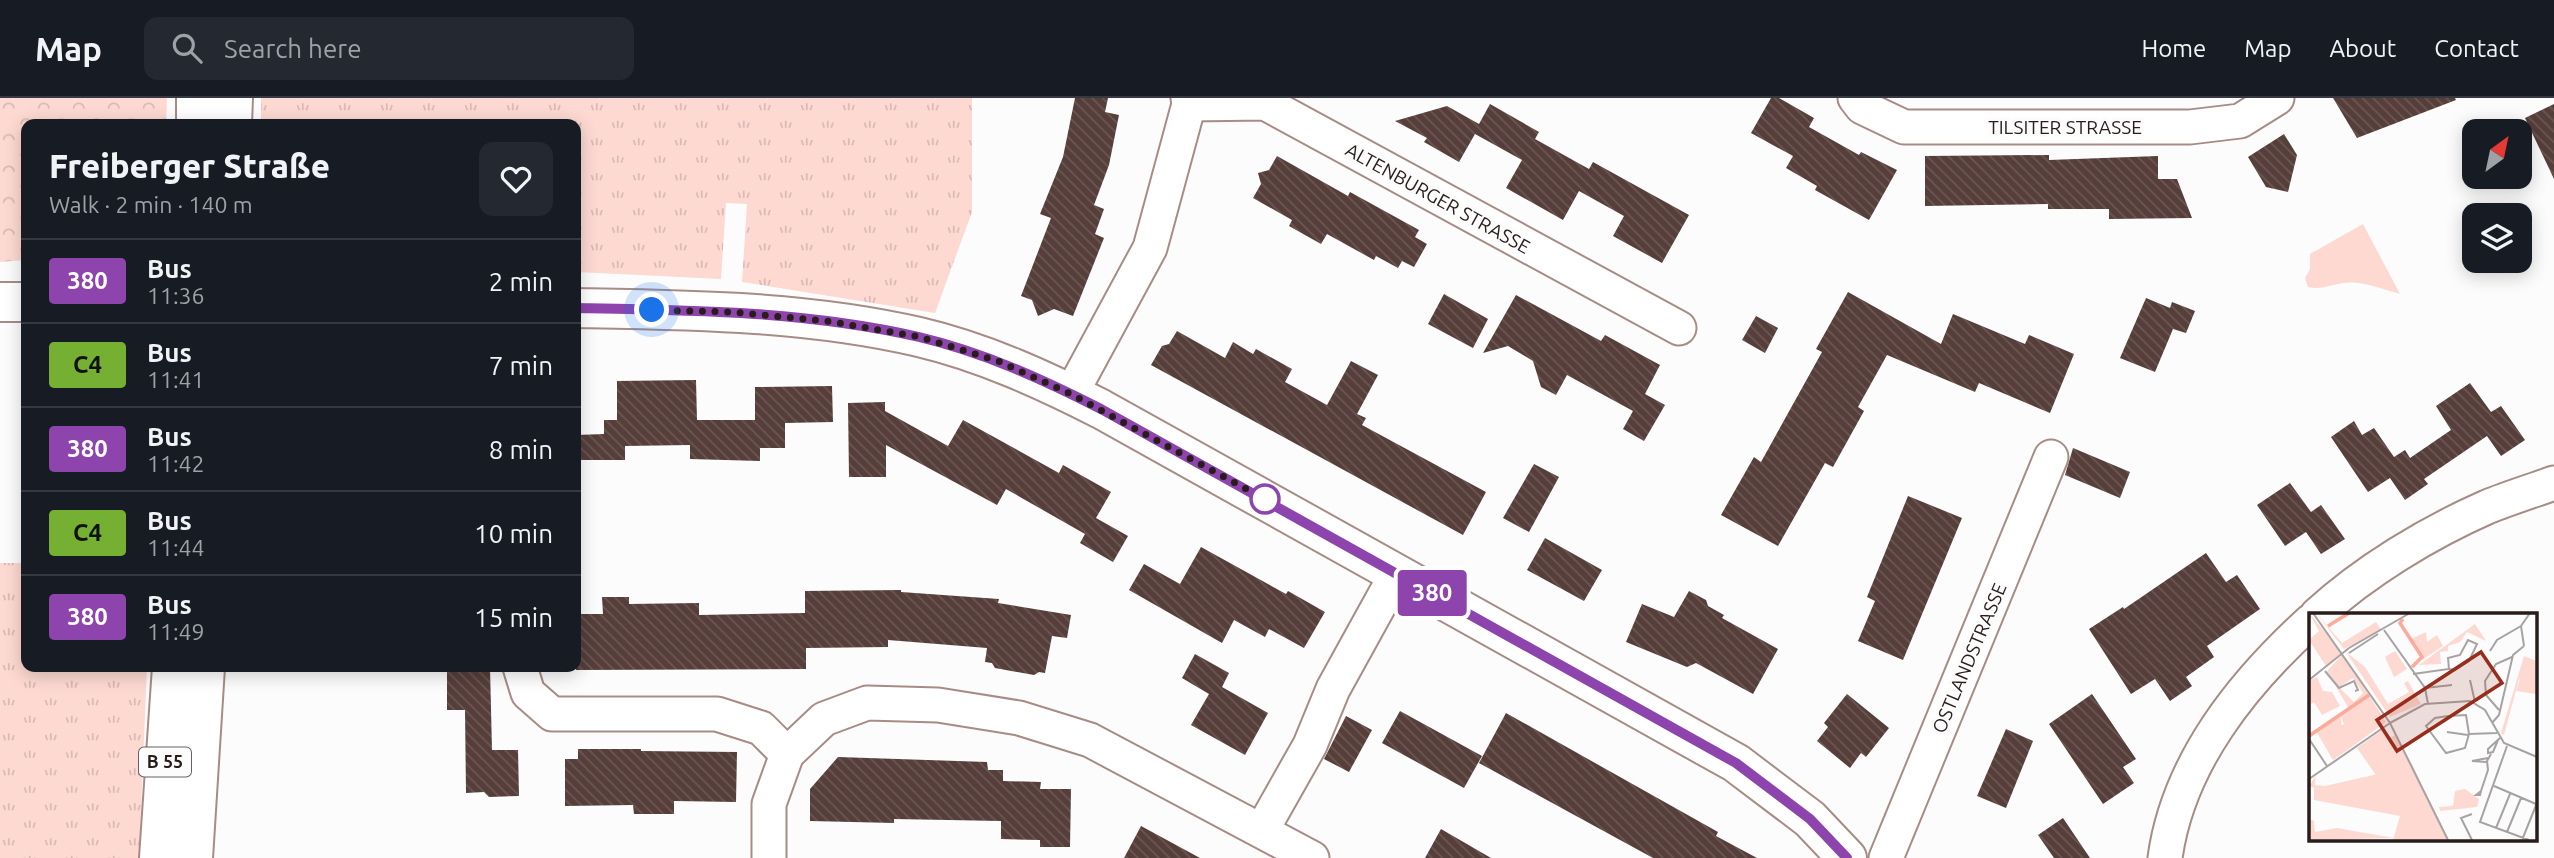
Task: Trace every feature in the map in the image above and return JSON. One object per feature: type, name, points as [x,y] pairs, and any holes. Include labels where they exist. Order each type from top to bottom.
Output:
[{"type":"street","points":[[196,98],[196,119]]},
{"type":"street","points":[[232,119],[233,98]]},
{"type":"street","name":"TILSITER STRASSE","points":[[1855,98],[1862,107],[1904,127],[2190,127],[2240,121],[2277,98]]},
{"type":"street","points":[[1071,394],[1150,248],[1188,101]]},
{"type":"street","name":"ALTENBURGER STRASSE","points":[[1188,101],[1265,103],[1679,328]]},
{"type":"street","points":[[0,302],[21,302]]},
{"type":"street","points":[[581,308],[731,312],[827,321],[907,335],[998,361],[1071,394],[1736,763],[1810,819],[1847,858]]},
{"type":"street","name":"OSTLANDSTRASSE","points":[[1886,858],[2050,457]]},
{"type":"street","points":[[2320,613],[2410,547],[2487,507],[2554,483]]},
{"type":"street","points":[[1262,830],[1310,745],[1333,689],[1397,573]]},
{"type":"street","points":[[2165,858],[2169,829],[2187,778],[2214,732],[2252,679],[2309,623]]},
{"type":"street","name":"B 55","points":[[159,858],[172,672]]},
{"type":"street","name":"B 55","points":[[192,858],[205,672]]},
{"type":"street","points":[[522,672],[528,693],[552,714],[717,714],[761,728],[788,754]]},
{"type":"street","points":[[769,858],[769,804],[788,754],[824,719],[867,703],[939,705],[1019,718],[1090,740],[1312,858]]},
{"type":"green space","points":[[0,98],[167,98],[166,119],[21,119],[21,260],[0,262]]},
{"type":"green space","points":[[261,98],[972,98],[972,212],[935,313],[742,282],[747,204],[726,203],[721,279],[581,272],[581,119],[261,119]]},
{"type":"green space","points":[[2363,224],[2400,294],[2357,283],[2308,287],[2305,278],[2310,269],[2310,254]]},
{"type":"green space","points":[[0,563],[21,563],[21,672],[147,672],[139,858],[0,858]]},
{"type":"building","points":[[1075,98],[1108,98],[1105,112],[1119,115],[1109,165],[1094,205],[1104,209],[1095,234],[1104,238],[1073,316],[1054,309],[1038,316],[1032,300],[1021,296],[1051,218],[1040,214],[1063,157]]},
{"type":"building","points":[[1771,98],[1779,98],[1814,118],[1809,127],[1859,155],[1861,152],[1897,170],[1869,220],[1815,190],[1817,186],[1786,168],[1793,156],[1751,133]]},
{"type":"building","points":[[2333,98],[2455,98],[2456,100],[2357,138]]},
{"type":"building","points":[[1490,104],[1539,132],[1535,139],[1589,169],[1593,162],[1689,215],[1662,263],[1613,236],[1624,216],[1579,191],[1563,220],[1506,188],[1522,160],[1475,134],[1459,162],[1424,142],[1427,138],[1395,121],[1447,106],[1479,124]]},
{"type":"building","points":[[2554,104],[2554,179],[2532,133],[2532,119],[2525,118]]},
{"type":"building","points":[[2284,134],[2297,155],[2288,192],[2266,187],[2248,157]]},
{"type":"building","points":[[2049,155],[2049,160],[2158,156],[2158,179],[2177,179],[2192,218],[2109,219],[2109,209],[2048,209],[2048,204],[1925,206],[1925,156]]},
{"type":"building","points":[[1277,156],[1348,196],[1350,192],[1419,230],[1415,237],[1427,244],[1414,267],[1402,261],[1398,268],[1376,256],[1374,260],[1327,234],[1321,244],[1289,226],[1292,220],[1253,198],[1261,184],[1258,173],[1269,170]]},
{"type":"building","points":[[1848,292],[1941,344],[1953,314],[2025,344],[2029,335],[2074,354],[2050,413],[1979,383],[1975,392],[1887,355],[1858,407],[1864,411],[1833,467],[1825,463],[1778,546],[1721,515],[1754,457],[1761,462],[1822,352],[1816,349]]},
{"type":"building","points":[[1444,294],[1488,319],[1473,348],[1428,324]]},
{"type":"building","points":[[1516,295],[1601,341],[1605,335],[1660,365],[1645,394],[1665,405],[1644,441],[1623,429],[1633,411],[1567,375],[1556,395],[1541,387],[1533,361],[1508,346],[1483,353]]},
{"type":"building","points":[[2146,298],[2170,308],[2172,302],[2195,311],[2186,333],[2173,329],[2155,372],[2120,358]]},
{"type":"building","points":[[1756,316],[1778,328],[1765,353],[1742,340]]},
{"type":"building","points":[[1177,331],[1225,358],[1233,342],[1253,354],[1256,349],[1292,369],[1285,382],[1327,405],[1351,361],[1378,375],[1357,414],[1366,418],[1362,425],[1486,492],[1463,535],[1151,365],[1162,346],[1169,344]]},
{"type":"building","points":[[696,380],[697,420],[755,420],[755,387],[832,386],[833,422],[785,423],[785,448],[760,448],[760,461],[690,459],[690,445],[625,446],[625,460],[581,460],[581,435],[604,434],[604,420],[617,420],[617,381]]},
{"type":"building","points":[[2470,383],[2491,412],[2501,406],[2525,440],[2501,456],[2487,436],[2424,479],[2428,484],[2405,500],[2390,478],[2368,492],[2331,437],[2354,421],[2362,435],[2374,428],[2394,457],[2405,450],[2410,458],[2451,430],[2436,406]]},
{"type":"building","points":[[885,402],[885,411],[948,446],[963,420],[1059,473],[1063,465],[1111,492],[1096,518],[1128,536],[1113,562],[1080,543],[1085,534],[1006,489],[997,505],[886,445],[886,477],[849,477],[848,403]]},
{"type":"building","points":[[2073,448],[2130,472],[2120,498],[2065,475]]},
{"type":"building","points":[[1534,464],[1559,477],[1529,532],[1503,518]]},
{"type":"building","points":[[2290,483],[2311,512],[2321,505],[2345,539],[2321,554],[2306,532],[2285,546],[2257,505]]},
{"type":"building","points":[[1908,496],[1962,518],[1903,660],[1858,641],[1875,601],[1867,597]]},
{"type":"building","points":[[1545,538],[1602,570],[1584,601],[1527,570]]},
{"type":"building","points":[[1201,547],[1286,594],[1288,591],[1325,612],[1304,648],[1269,629],[1265,637],[1234,620],[1222,643],[1129,590],[1144,564],[1180,584]]},
{"type":"building","points":[[2206,553],[2226,582],[2237,575],[2260,609],[2207,646],[2214,657],[2186,677],[2192,686],[2170,701],[2155,679],[2131,694],[2089,629],[2123,607],[2124,609]]},
{"type":"building","points":[[901,590],[999,599],[998,603],[1071,615],[1067,638],[1052,636],[1045,673],[1034,675],[995,668],[992,663],[985,662],[987,648],[888,640],[888,647],[806,648],[806,669],[581,670],[581,614],[603,614],[602,597],[629,597],[629,604],[699,603],[699,615],[805,613],[805,591]]},
{"type":"building","points":[[1689,591],[1706,600],[1708,606],[1724,615],[1722,618],[1778,649],[1753,694],[1696,663],[1687,667],[1626,642],[1642,604],[1674,617]]},
{"type":"building","points":[[1195,654],[1229,673],[1222,687],[1268,713],[1245,755],[1191,725],[1209,694],[1182,678]]},
{"type":"building","points":[[447,672],[490,672],[492,750],[518,750],[519,796],[489,797],[484,792],[466,793],[465,710],[447,710]]},
{"type":"building","points":[[1847,694],[1889,728],[1866,757],[1861,753],[1850,768],[1817,741],[1828,727],[1824,723]]},
{"type":"building","points":[[2092,694],[2136,759],[2123,767],[2134,783],[2103,804],[2049,724]]},
{"type":"building","points":[[1400,711],[1482,756],[1464,788],[1382,743]]},
{"type":"building","points":[[1506,713],[1718,832],[1716,836],[1757,858],[1653,858],[1479,763]]},
{"type":"building","points":[[1346,716],[1372,730],[1349,772],[1324,759]]},
{"type":"building","points":[[2006,729],[2033,741],[2006,808],[1977,796]]},
{"type":"building","points":[[578,749],[737,752],[736,802],[674,801],[674,814],[634,814],[633,805],[565,806],[565,759],[578,759]]},
{"type":"building","points":[[838,757],[987,762],[988,770],[1003,770],[1003,781],[1041,782],[1040,789],[1071,789],[1070,847],[1040,847],[1040,840],[1001,839],[1001,821],[810,821],[810,789]]},
{"type":"building","points":[[2063,818],[2090,858],[2054,858],[2038,835]]},
{"type":"building","points":[[1141,826],[1200,858],[1124,858]]},
{"type":"building","points":[[1441,829],[1491,858],[1425,858]]},
{"type":"bus line","name":"380","points":[[581,308],[731,312],[827,321],[920,337],[998,361],[1101,409],[1736,763],[1810,819],[1847,858]]},
{"type":"route","points":[[652,310],[731,312],[827,321],[920,337],[998,361],[1101,409],[1265,499]]}]
